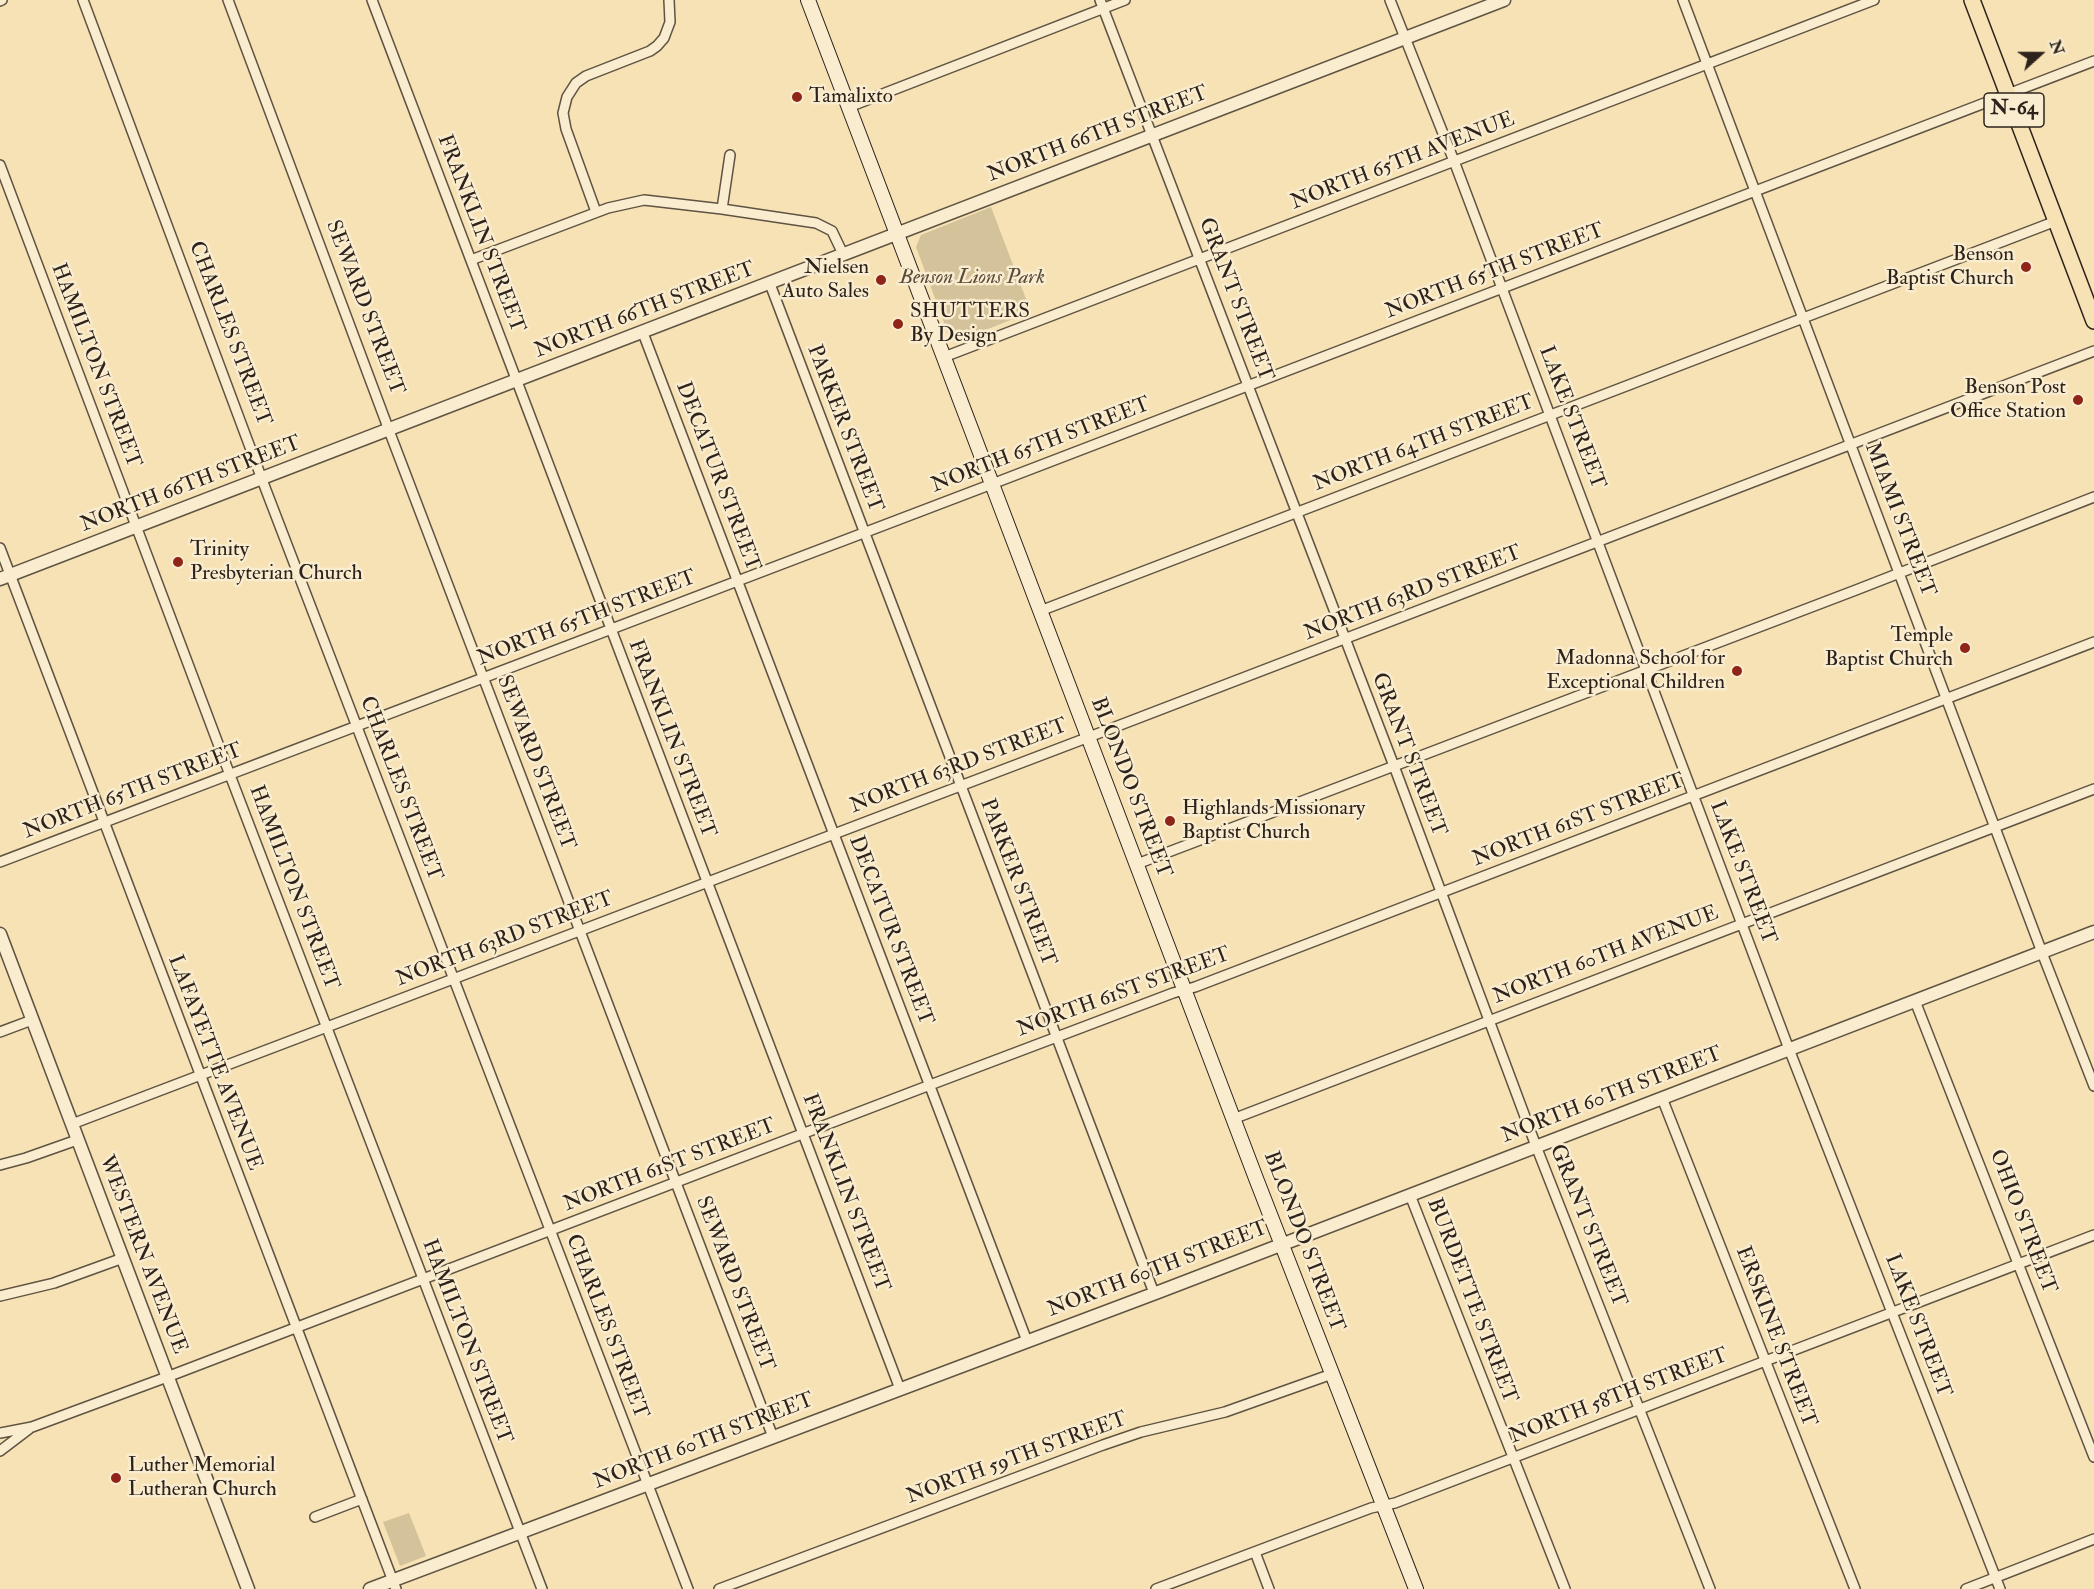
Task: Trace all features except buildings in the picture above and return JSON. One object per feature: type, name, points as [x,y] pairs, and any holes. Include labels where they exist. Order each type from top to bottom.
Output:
[{"type":"main road","name":"BLONDO STREET","points":[[808,0],[1281,1245],[1416,1589]]},
{"type":"main road","name":"N-64","points":[[1972,0],[2094,321]]},
{"type":"street","name":"CHARLES STREET","points":[[83,0],[453,979],[646,1485],[688,1589]]},
{"type":"street","name":"SEWARD STREET","points":[[228,0],[773,1437]]},
{"type":"street","name":"FRANKLIN STREET","points":[[372,0],[900,1389]]},
{"type":"street","points":[[596,212],[566,129],[564,113],[567,97],[576,83],[586,76],[650,51],[657,46],[664,38],[670,22],[669,0]]},
{"type":"street","points":[[849,107],[1102,4],[1125,0]]},
{"type":"street","name":"LAKE STREET","points":[[1390,0],[1454,161],[1789,1049],[2000,1589]]},
{"type":"street","name":"NORTH 66TH STREET","points":[[5,577],[1504,0]]},
{"type":"street","name":"MIAMI STREET","points":[[1683,0],[2094,1086]]},
{"type":"street","name":"NORTH 65TH AVENUE","points":[[944,357],[1874,0]]},
{"type":"street","name":"GRANT STREET","points":[[1102,4],[1394,766],[1536,1146],[1710,1589]]},
{"type":"street","name":"NORTH 65TH STREET","points":[[0,862],[2094,61]]},
{"type":"street","points":[[722,209],[730,155]]},
{"type":"street","name":"HAMILTON STREET","points":[[0,165],[542,1589]]},
{"type":"street","points":[[471,260],[596,212],[644,200],[803,220],[825,226],[837,239],[843,254]]},
{"type":"street","name":"NORTH 64TH STREET","points":[[1040,611],[2056,221]]},
{"type":"street","name":"PARKER STREET","points":[[770,284],[1154,1293]]},
{"type":"street","name":"DECATUR STREET","points":[[643,333],[1028,1341]]},
{"type":"street","name":"NORTH 63RD STREET","points":[[72,1124],[1089,738],[2094,351]]},
{"type":"street","points":[[1137,864],[2094,497]]},
{"type":"street","name":"LAFAYETTE AVENUE","points":[[0,548],[5,577],[103,822],[394,1585]]},
{"type":"street","name":"NORTH 61ST STREET","points":[[32,1427],[1441,893],[2094,642]]},
{"type":"street","name":"NORTH 60TH AVENUE","points":[[1233,1119],[2094,789]]},
{"type":"street","name":"NORTH 60TH STREET","points":[[370,1589],[394,1585],[519,1532],[1281,1245],[2094,932]]},
{"type":"street","name":"WESTERN AVENUE","points":[[0,934],[248,1589]]},
{"type":"street","name":"OHIO STREET","points":[[1915,1001],[2094,1457]]},
{"type":"street","points":[[0,1032],[33,1020]]},
{"type":"street","name":"ERSKINE STREET","points":[[1662,1098],[1855,1589]]},
{"type":"street","points":[[0,1165],[77,1140]]},
{"type":"street","name":"BURDETTE STREET","points":[[1410,1195],[1565,1589]]},
{"type":"street","name":"NORTH 58TH STREET","points":[[1156,1589],[1371,1508],[1384,1506],[1513,1458],[2094,1235]]},
{"type":"street","points":[[0,1296],[54,1283],[123,1258]]},
{"type":"street","name":"NORTH 59TH STREET","points":[[719,1589],[1102,1445],[1141,1432],[1233,1409],[1332,1374]]},
{"type":"street","points":[[0,1433],[32,1427]]},
{"type":"street","points":[[0,1451],[32,1427]]},
{"type":"street","points":[[315,1517],[362,1499]]},
{"type":"street","points":[[1966,1589],[2094,1539]]},
{"type":"street","points":[[1255,1552],[1269,1589]]},
{"type":"green space","name":"Benson Lions Park","points":[[991,207],[1031,312],[955,342],[949,336],[916,247],[921,235]]},
{"type":"green space","points":[[409,1513],[426,1556],[400,1566],[383,1522]]},
{"type":"place","name":"Tamalixto","points":[[797,97]]},
{"type":"place","name":"Benson Baptist Church","points":[[2026,267]]},
{"type":"place","name":"Nielsen Auto Sales","points":[[881,280]]},
{"type":"place","name":"SHUTTERS By Design","points":[[898,324]]},
{"type":"place","name":"Benson Post Office Station","points":[[2078,400]]},
{"type":"place","name":"Trinity Presbyterian Church","points":[[178,562]]},
{"type":"place","name":"Temple Baptist Church","points":[[1965,648]]},
{"type":"place","name":"Madonna School for Exceptional Children","points":[[1737,671]]},
{"type":"place","name":"Highlands Missionary Baptist Church","points":[[1170,821]]},
{"type":"place","name":"Luther Memorial Lutheran Church","points":[[116,1478]]}]
